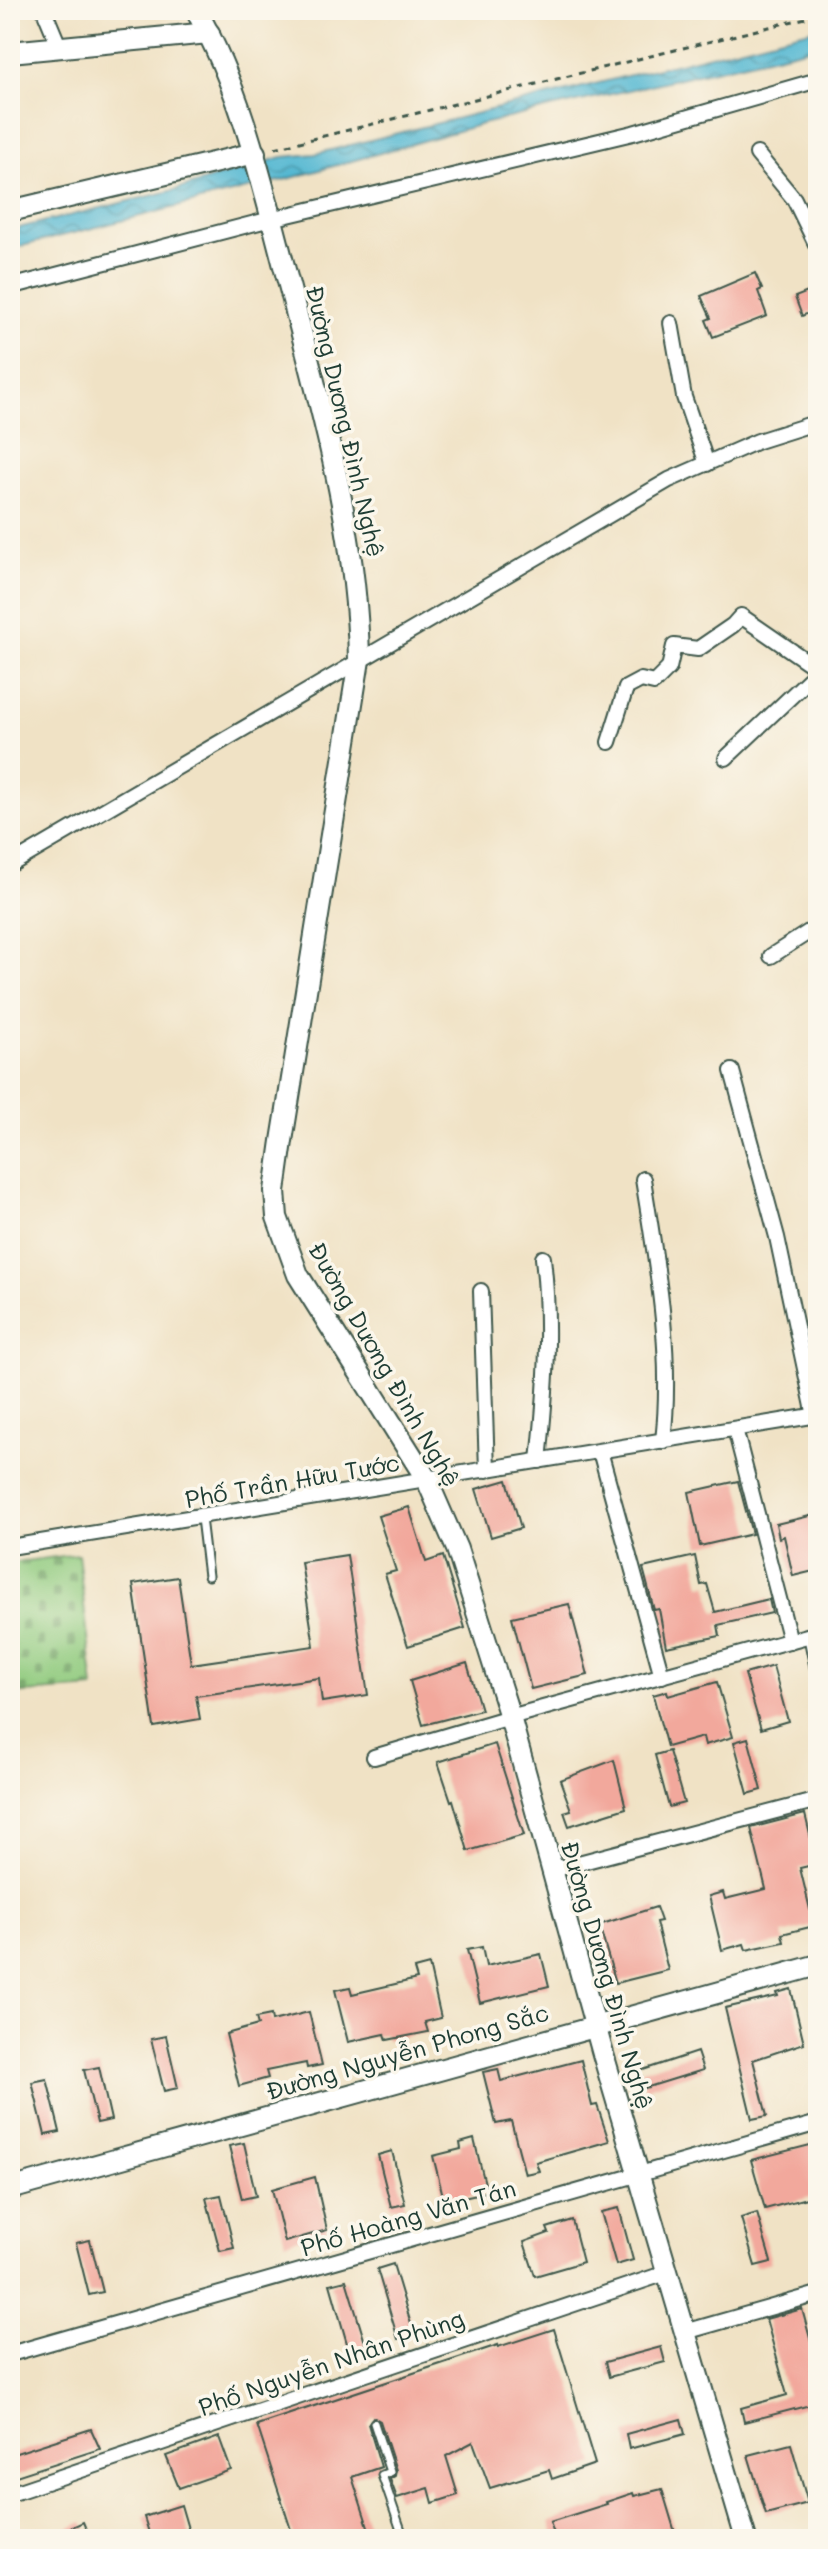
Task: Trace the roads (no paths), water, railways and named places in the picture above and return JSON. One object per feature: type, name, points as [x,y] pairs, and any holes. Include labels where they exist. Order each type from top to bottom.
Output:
[{"type":"main road","name":"Đường Dương Đình Nghệ","points":[[196,10],[209,33],[255,153],[322,413],[349,534],[358,621],[359,660],[282,1141],[275,1191],[277,1217],[298,1275],[427,1480],[457,1549],[510,1717],[666,2273],[746,2539]]},
{"type":"main road","points":[[10,52],[209,33]]},
{"type":"main road","points":[[10,211],[255,153]]},
{"type":"main road","name":"Đường Nguyễn Phong Sắc","points":[[10,2189],[818,1965]]},
{"type":"street","points":[[44,10],[59,46]]},
{"type":"street","points":[[10,287],[271,219],[633,133],[818,80]]},
{"type":"street","points":[[757,154],[794,199],[818,248]]},
{"type":"street","points":[[671,323],[684,397],[707,464]]},
{"type":"street","points":[[10,865],[669,480],[758,441],[818,422]]},
{"type":"street","points":[[609,742],[626,688],[641,680],[654,683],[669,668],[674,646],[698,649],[741,616],[818,670],[726,758]]},
{"type":"street","points":[[771,956],[818,926]]},
{"type":"street","points":[[732,1071],[777,1237],[817,1416]]},
{"type":"street","points":[[643,1179],[660,1284],[666,1352],[667,1407],[663,1441]]},
{"type":"street","points":[[539,1461],[546,1393],[549,1306],[543,1258]]},
{"type":"street","points":[[481,1291],[487,1470]]},
{"type":"street","name":"Phố Trần Hữu Tước","points":[[10,1547],[817,1416]]},
{"type":"street","points":[[735,1429],[790,1641]]},
{"type":"street","points":[[600,1451],[662,1676]]},
{"type":"street","points":[[374,1757],[814,1634],[818,1669]]},
{"type":"street","points":[[552,1870],[818,1800]]},
{"type":"street","name":"Phố Hoàng Văn Tán","points":[[10,2354],[818,2123]]},
{"type":"street","name":"Phố Nguyễn Nhân Phùng","points":[[10,2494],[666,2273]]},
{"type":"street","points":[[685,2332],[818,2294]]},
{"type":"lane","points":[[201,1518],[208,1576]]},
{"type":"lane","points":[[374,2423],[390,2472],[382,2475],[404,2539]]},
{"type":"water","points":[[818,28],[818,46],[482,124],[295,177],[10,249],[10,230],[179,189],[282,157],[315,154]]}]
